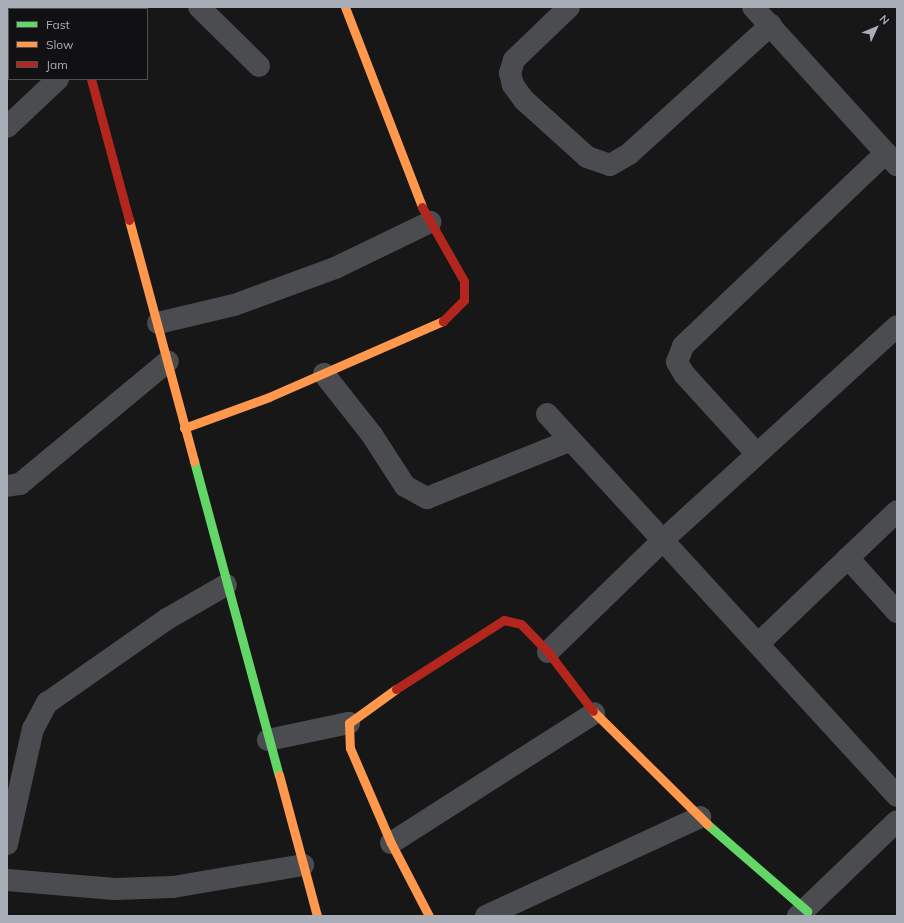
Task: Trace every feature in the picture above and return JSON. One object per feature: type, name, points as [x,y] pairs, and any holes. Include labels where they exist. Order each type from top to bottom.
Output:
[{"type":"street","points":[[199,7],[259,66]]},
{"type":"street","points":[[184,428],[324,374],[446,320],[464,300],[464,281],[430,222],[345,7]]},
{"type":"street","points":[[569,7],[514,60],[510,73],[524,100],[587,156],[610,165],[629,154],[771,25]]},
{"type":"street","points":[[753,7],[771,25],[891,159],[683,346],[677,362],[684,374],[757,454]]},
{"type":"street","points":[[7,127],[57,80]]},
{"type":"street","points":[[90,80],[158,323],[184,428],[226,585],[317,916]]},
{"type":"street","points":[[158,323],[234,305],[335,268],[430,222]]},
{"type":"street","points":[[548,652],[663,540],[897,326]]},
{"type":"street","points":[[7,486],[20,484],[168,361]]},
{"type":"street","points":[[324,374],[358,415],[405,486],[427,498],[571,440]]},
{"type":"street","points":[[547,414],[897,796]]},
{"type":"street","points":[[758,644],[897,511]]},
{"type":"street","points":[[848,558],[897,612]]},
{"type":"street","points":[[7,844],[33,729],[47,703],[167,619],[226,585]]},
{"type":"street","points":[[268,740],[349,723],[374,703],[504,620],[521,624],[548,652],[594,713],[802,914],[897,821]]},
{"type":"street","points":[[391,843],[594,713]]},
{"type":"street","points":[[349,723],[350,748],[391,843],[429,916]]},
{"type":"street","points":[[486,916],[700,817]]},
{"type":"street","points":[[7,880],[115,889],[166,887],[303,865]]},
{"type":"traffic: fast","points":[[194,461],[279,775]]},
{"type":"traffic: fast","points":[[707,824],[807,911]]},
{"type":"traffic: slow","points":[[345,7],[422,207]]},
{"type":"traffic: slow","points":[[129,220],[194,461]]},
{"type":"traffic: slow","points":[[184,428],[269,397],[443,321]]},
{"type":"traffic: slow","points":[[396,689],[349,723],[350,748],[391,843],[429,916]]},
{"type":"traffic: slow","points":[[593,711],[707,824]]},
{"type":"traffic: slow","points":[[279,775],[317,916]]},
{"type":"traffic: jam","points":[[91,80],[129,220]]},
{"type":"traffic: jam","points":[[422,207],[464,281],[464,300],[443,321]]},
{"type":"traffic: jam","points":[[396,689],[504,620],[521,624],[548,652],[593,711]]}]
